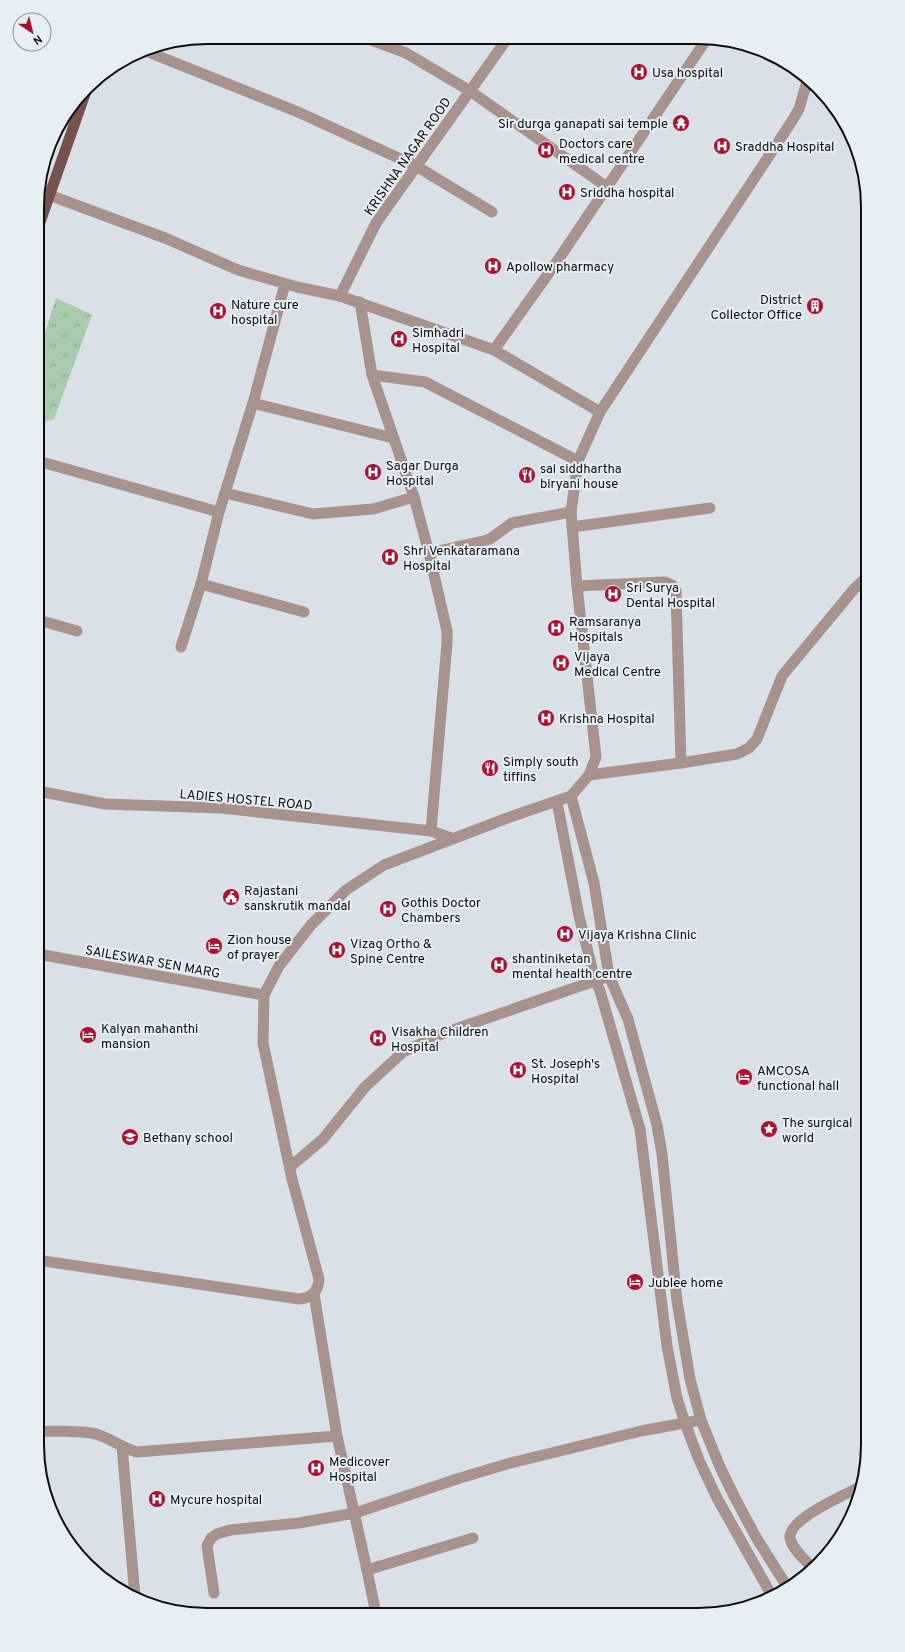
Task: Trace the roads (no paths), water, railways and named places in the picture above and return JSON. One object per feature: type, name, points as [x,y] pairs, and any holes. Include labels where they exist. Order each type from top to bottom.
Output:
[{"type":"main road","points":[[44,210],[81,104]]},
{"type":"street","points":[[383,44],[406,52],[470,91],[607,187]]},
{"type":"street","name":"KRISHNA NAGAR ROOD","points":[[340,296],[376,223],[503,44]]},
{"type":"street","points":[[494,350],[558,260],[703,44]]},
{"type":"street","points":[[152,54],[298,112],[416,166],[492,212]]},
{"type":"street","points":[[44,1261],[299,1299],[307,1298],[314,1294],[319,1286],[319,1279],[290,1167],[263,1043],[264,995],[279,966],[311,925],[346,890],[384,865],[451,838],[571,796],[589,775],[596,757],[577,586],[571,512],[578,461],[600,412],[792,121],[799,109],[806,86]]},
{"type":"street","points":[[49,195],[165,238],[238,270],[285,284],[360,302],[494,350],[600,412]]},
{"type":"street","points":[[181,647],[201,584],[219,512],[253,403],[285,284]]},
{"type":"street","points":[[360,302],[372,375],[414,497],[447,631],[431,831]]},
{"type":"street","points":[[372,375],[425,382],[578,461]]},
{"type":"street","points":[[253,403],[394,438]]},
{"type":"street","points":[[44,463],[219,512]]},
{"type":"street","points":[[225,493],[313,514],[373,510],[414,497]]},
{"type":"street","points":[[572,527],[710,508]]},
{"type":"street","points":[[429,553],[490,539],[512,523],[571,512]]},
{"type":"street","points":[[577,586],[665,582],[672,586],[676,591],[681,763]]},
{"type":"street","points":[[589,775],[737,754],[749,748],[757,739],[782,676],[861,582]]},
{"type":"street","points":[[201,584],[304,612]]},
{"type":"street","points":[[44,622],[77,631]]},
{"type":"street","name":"LADIES HOSTEL ROAD","points":[[44,792],[105,804],[220,808],[431,831],[451,838]]},
{"type":"street","points":[[571,796],[594,883],[609,976],[628,1019],[657,1125],[662,1154],[677,1301],[690,1379],[701,1420],[723,1473],[757,1539],[784,1582]]},
{"type":"street","points":[[557,802],[579,916],[595,980],[600,991],[640,1129],[667,1346],[677,1398],[684,1422],[702,1466],[743,1546],[769,1591]]},
{"type":"street","name":"SAILESWAR SEN MARG","points":[[44,955],[264,995]]},
{"type":"street","points":[[290,1167],[323,1139],[365,1087],[403,1052],[444,1033],[609,976]]},
{"type":"street","points":[[640,1129],[657,1125]]},
{"type":"street","points":[[314,1294],[337,1436],[375,1608]]},
{"type":"street","points":[[214,1593],[207,1546],[211,1538],[217,1534],[230,1530],[299,1523],[355,1513],[507,1464],[621,1436],[684,1422],[701,1420]]},
{"type":"street","points":[[44,1431],[91,1433],[100,1435],[137,1452],[337,1436]]},
{"type":"street","points":[[122,1446],[134,1591]]},
{"type":"street","points":[[809,1564],[794,1546],[790,1538],[791,1531],[797,1523],[812,1512],[854,1490]]},
{"type":"street","points":[[367,1570],[473,1538]]},
{"type":"street","points":[[743,1546],[757,1539]]},
{"type":"place","name":"Usa hospital","points":[[639,72]]},
{"type":"place","name":"Sir durga ganapati sai temple","points":[[681,123]]},
{"type":"place","name":"Sraddha Hospital","points":[[722,146]]},
{"type":"place","name":"Doctors care medical centre","points":[[546,150]]},
{"type":"place","name":"Sriddha hospital","points":[[567,192]]},
{"type":"place","name":"Apollow pharmacy","points":[[493,266]]},
{"type":"place","name":"District Collector Office","points":[[815,306]]},
{"type":"place","name":"Nature cure hospital","points":[[218,311]]},
{"type":"place","name":"Simhadri Hospital","points":[[399,339]]},
{"type":"place","name":"Sagar Durga Hospital","points":[[373,472]]},
{"type":"place","name":"sai siddhartha biryani house","points":[[527,475]]},
{"type":"place","name":"Shri Venkataramana Hospital","points":[[390,557]]},
{"type":"place","name":"Sri Surya Dental Hospital","points":[[613,594]]},
{"type":"place","name":"Ramsaranya Hospitals","points":[[556,628]]},
{"type":"place","name":"Vijaya Medical Centre","points":[[561,663]]},
{"type":"place","name":"Krishna Hospital","points":[[546,718]]},
{"type":"place","name":"Simply south tiffins","points":[[490,768]]},
{"type":"place","name":"Rajastani sanskrutik mandal","points":[[231,897]]},
{"type":"place","name":"Gothis Doctor Chambers","points":[[388,909]]},
{"type":"place","name":"Vijaya Krishna Clinic","points":[[565,934]]},
{"type":"place","name":"Zion house of prayer","points":[[214,946]]},
{"type":"place","name":"Vizag Ortho & Spine Centre","points":[[337,950]]},
{"type":"place","name":"shantiniketan mental health centre","points":[[499,965]]},
{"type":"place","name":"Kalyan mahanthi mansion","points":[[88,1035]]},
{"type":"place","name":"Visakha Children Hospital","points":[[378,1038]]},
{"type":"place","name":"St. Joseph's Hospital","points":[[518,1070]]},
{"type":"place","name":"AMCOSA functional hall","points":[[744,1077]]},
{"type":"place","name":"The surgical world","points":[[769,1129]]},
{"type":"place","name":"Bethany school","points":[[130,1137]]},
{"type":"place","name":"Jublee home","points":[[635,1282]]},
{"type":"place","name":"Medicover Hospital","points":[[316,1468]]},
{"type":"place","name":"Mycure hospital","points":[[157,1499]]}]
